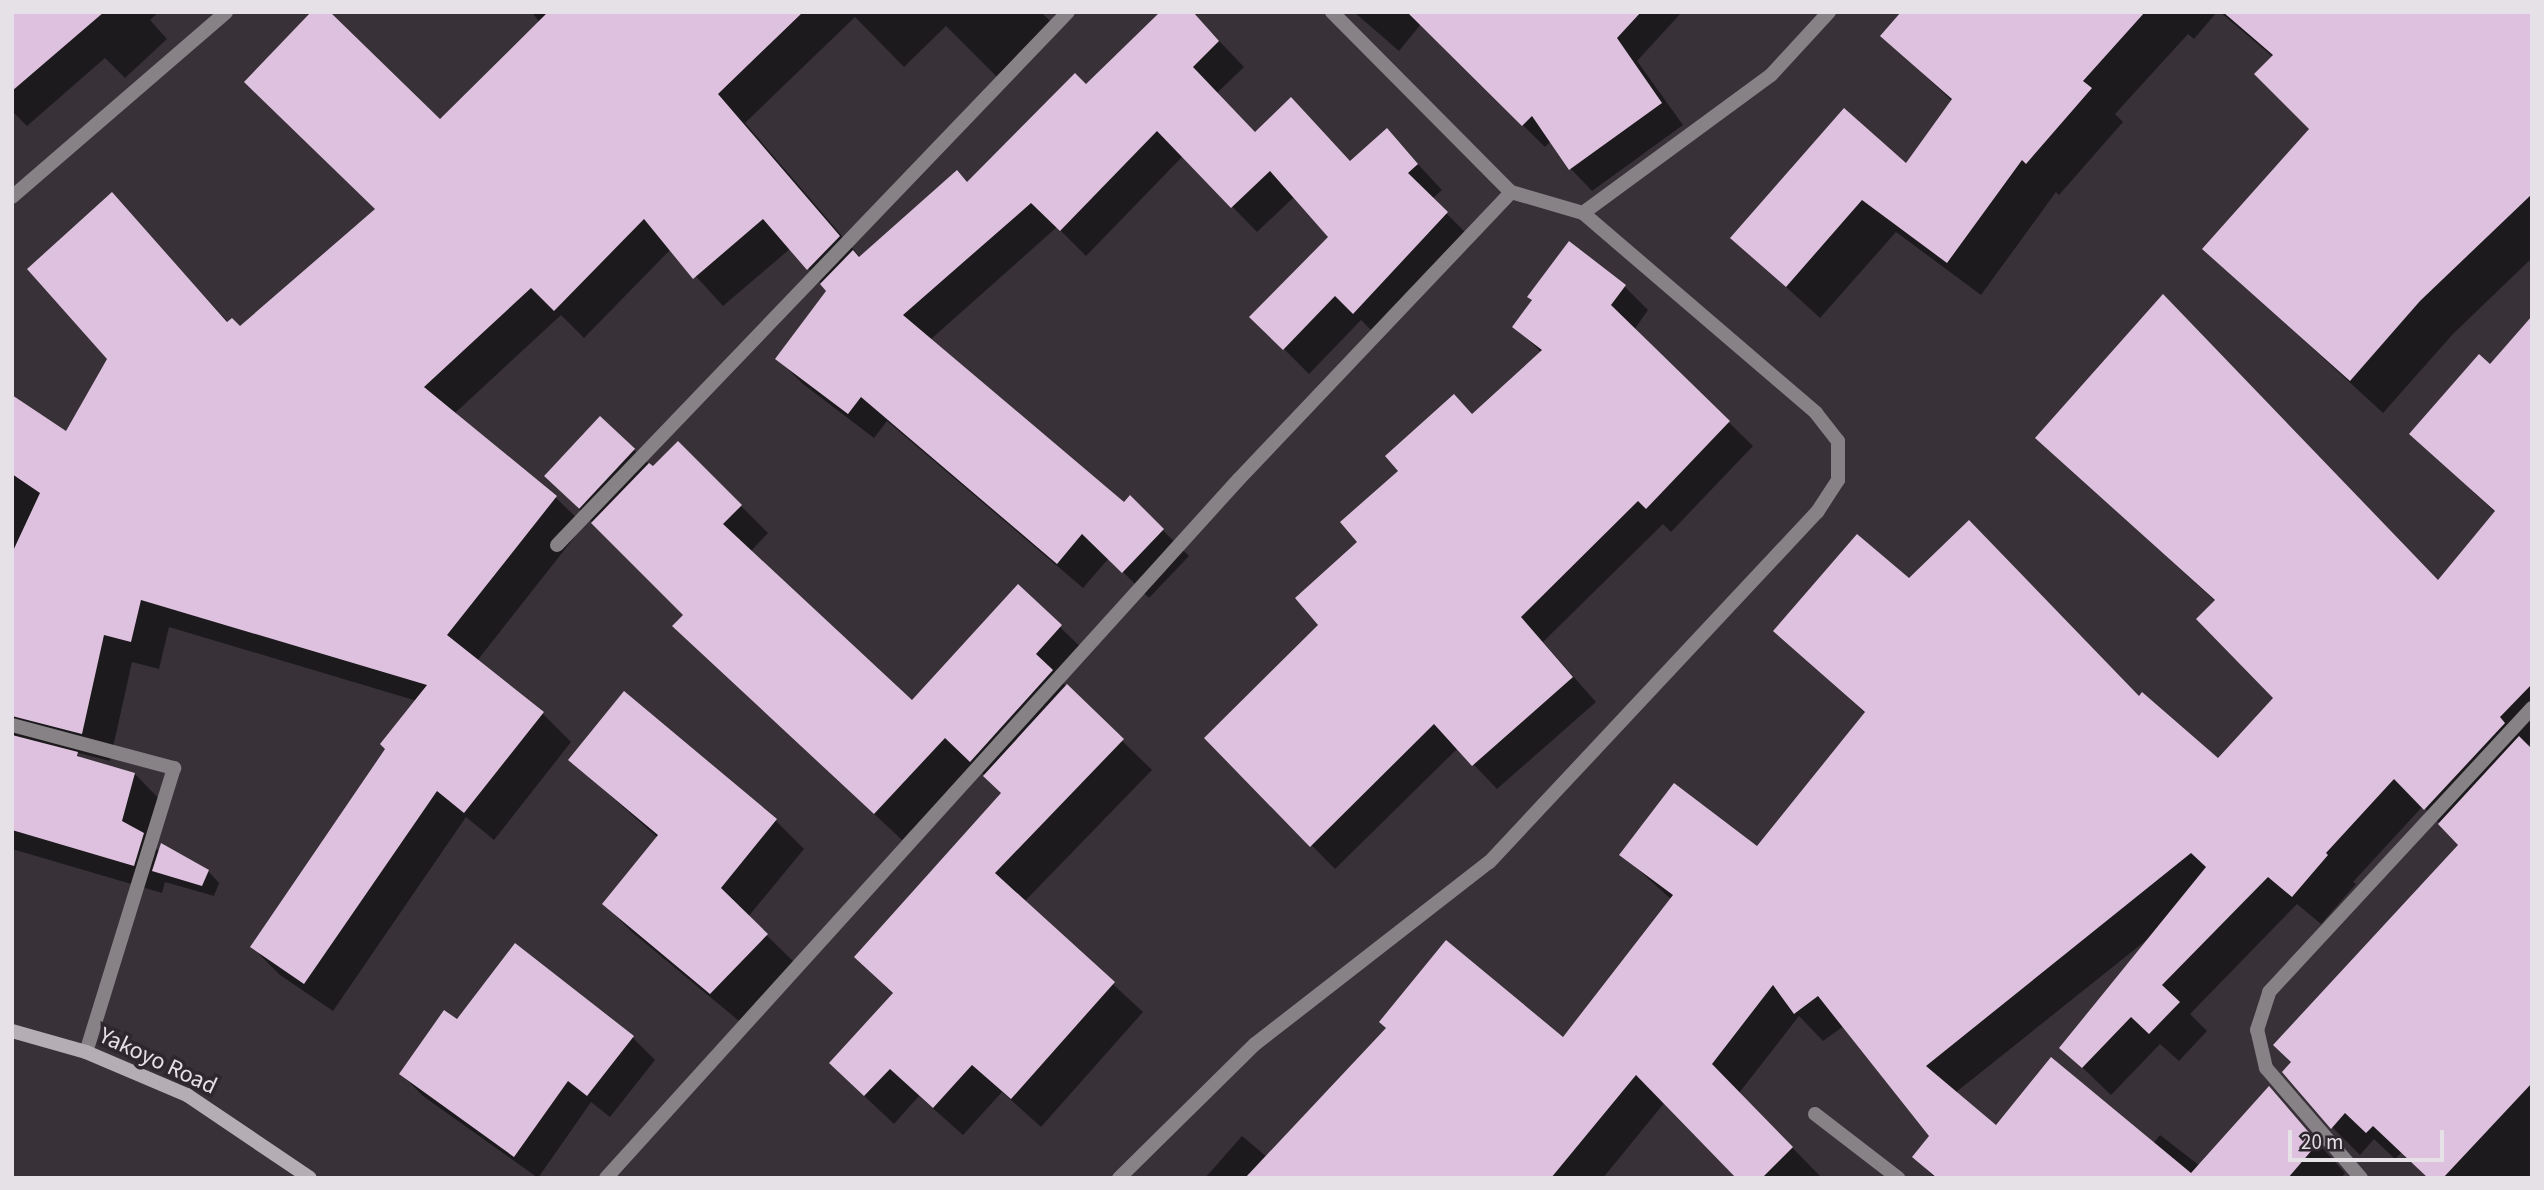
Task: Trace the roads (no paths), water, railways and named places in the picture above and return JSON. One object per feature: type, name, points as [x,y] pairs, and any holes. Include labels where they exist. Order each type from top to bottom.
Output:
[{"type":"main road","name":"Yakoyo Road","points":[[12,1031],[86,1052],[187,1095],[310,1178]]},
{"type":"street","points":[[12,197],[226,12]]},
{"type":"street","points":[[557,545],[1068,12]]},
{"type":"street","points":[[1119,1178],[1255,1044],[1489,862],[1817,512],[1838,480],[1838,441],[1816,413],[1583,213],[1511,192],[1332,12]]},
{"type":"street","points":[[1583,213],[1771,75],[1829,12]]},
{"type":"street","points":[[606,1178],[1238,478],[1511,192]]},
{"type":"street","points":[[2361,1178],[2266,1068],[2257,1030],[2269,992],[2532,708]]},
{"type":"street","points":[[12,725],[174,768],[86,1052]]},
{"type":"street","points":[[1815,1114],[1898,1178]]}]
